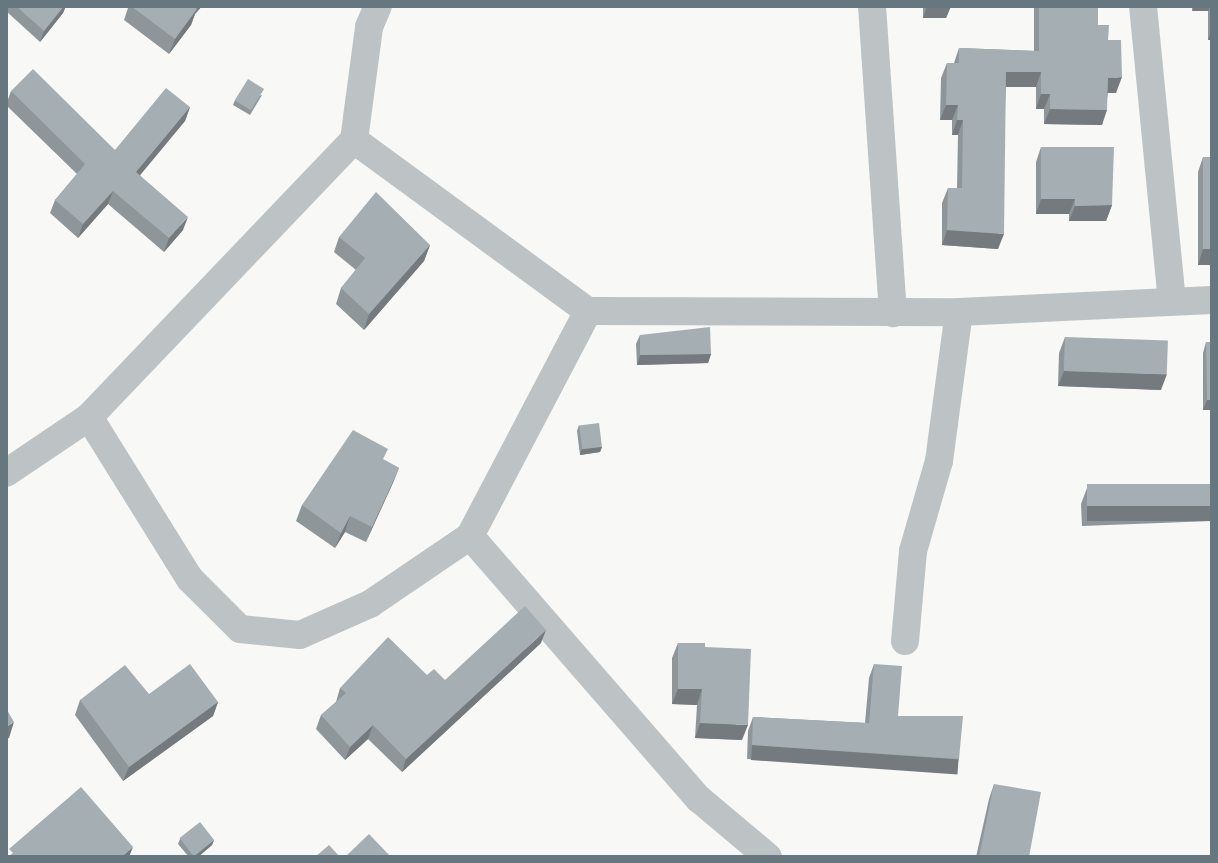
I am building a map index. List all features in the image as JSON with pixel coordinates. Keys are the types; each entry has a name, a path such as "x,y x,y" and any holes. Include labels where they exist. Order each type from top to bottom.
{"street":[{"path":"872,6 893,313"},
{"path":"1143,6 1172,301"},
{"path":"6,473 89,417 354,140 369,13"},
{"path":"354,140 588,311 959,312 1212,300"},
{"path":"89,417 190,579 240,629 300,635 370,604 470,536 588,311"},
{"path":"905,641 913,551 939,461 959,312"},
{"path":"470,536 699,799 768,857"}],"building":[{"path":"16,6 64,6 44,31"},
{"path":"131,6 194,6 197,9 175,39"},
{"path":"1039,6 1098,6 1098,25 1109,25 1108,40 1121,40 1122,77 1108,78 1107,110 1050,109 1050,94 1041,94 1041,72 1006,72 1004,234 947,230 948,188 962,188 963,120 957,120 958,105 946,105 947,63 959,63 959,48 1039,51"},
{"path":"33,69 115,150 166,88 190,107 136,172 188,217 169,238 113,191 83,224 55,200 85,164 11,91"},
{"path":"248,79 264,89 251,110 235,100"},
{"path":"1041,147 1114,147 1112,205 1075,206 1075,199 1041,199"},
{"path":"1203,157 1212,157 1212,249 1203,249"},
{"path":"376,192 430,245 369,314 341,288 365,258 339,237"},
{"path":"710,327 711,354 640,355 640,335"},
{"path":"1065,337 1168,341 1167,375 1064,371"},
{"path":"1206,342 1212,342 1212,400 1207,400"},
{"path":"599,423 602,447 582,449 579,425"},
{"path":"353,430 388,449 383,459 399,468 372,527 350,516 341,533 302,505"},
{"path":"1087,484 1212,484 1212,506 1087,506"},
{"path":"525,606 546,630 406,759 373,725 350,747 321,715 346,693 340,688 388,637 427,675 434,669 445,680"},
{"path":"678,643 751,649 748,725 700,723 702,689 678,689"},
{"path":"190,664 218,702 129,767 80,700 125,665 149,694"},
{"path":"874,664 902,666 898,716 963,716 959,759 752,745 753,717 869,723"},
{"path":"6,708 14,722 6,727"},
{"path":"994,784 1041,792 1029,857 979,857"},
{"path":"81,787 133,847 121,857 8,857 13,853 9,849"},
{"path":"200,822 214,840 194,856 180,838"},
{"path":"369,834 391,857 345,857"},
{"path":"329,845 340,857 315,857"}]}
